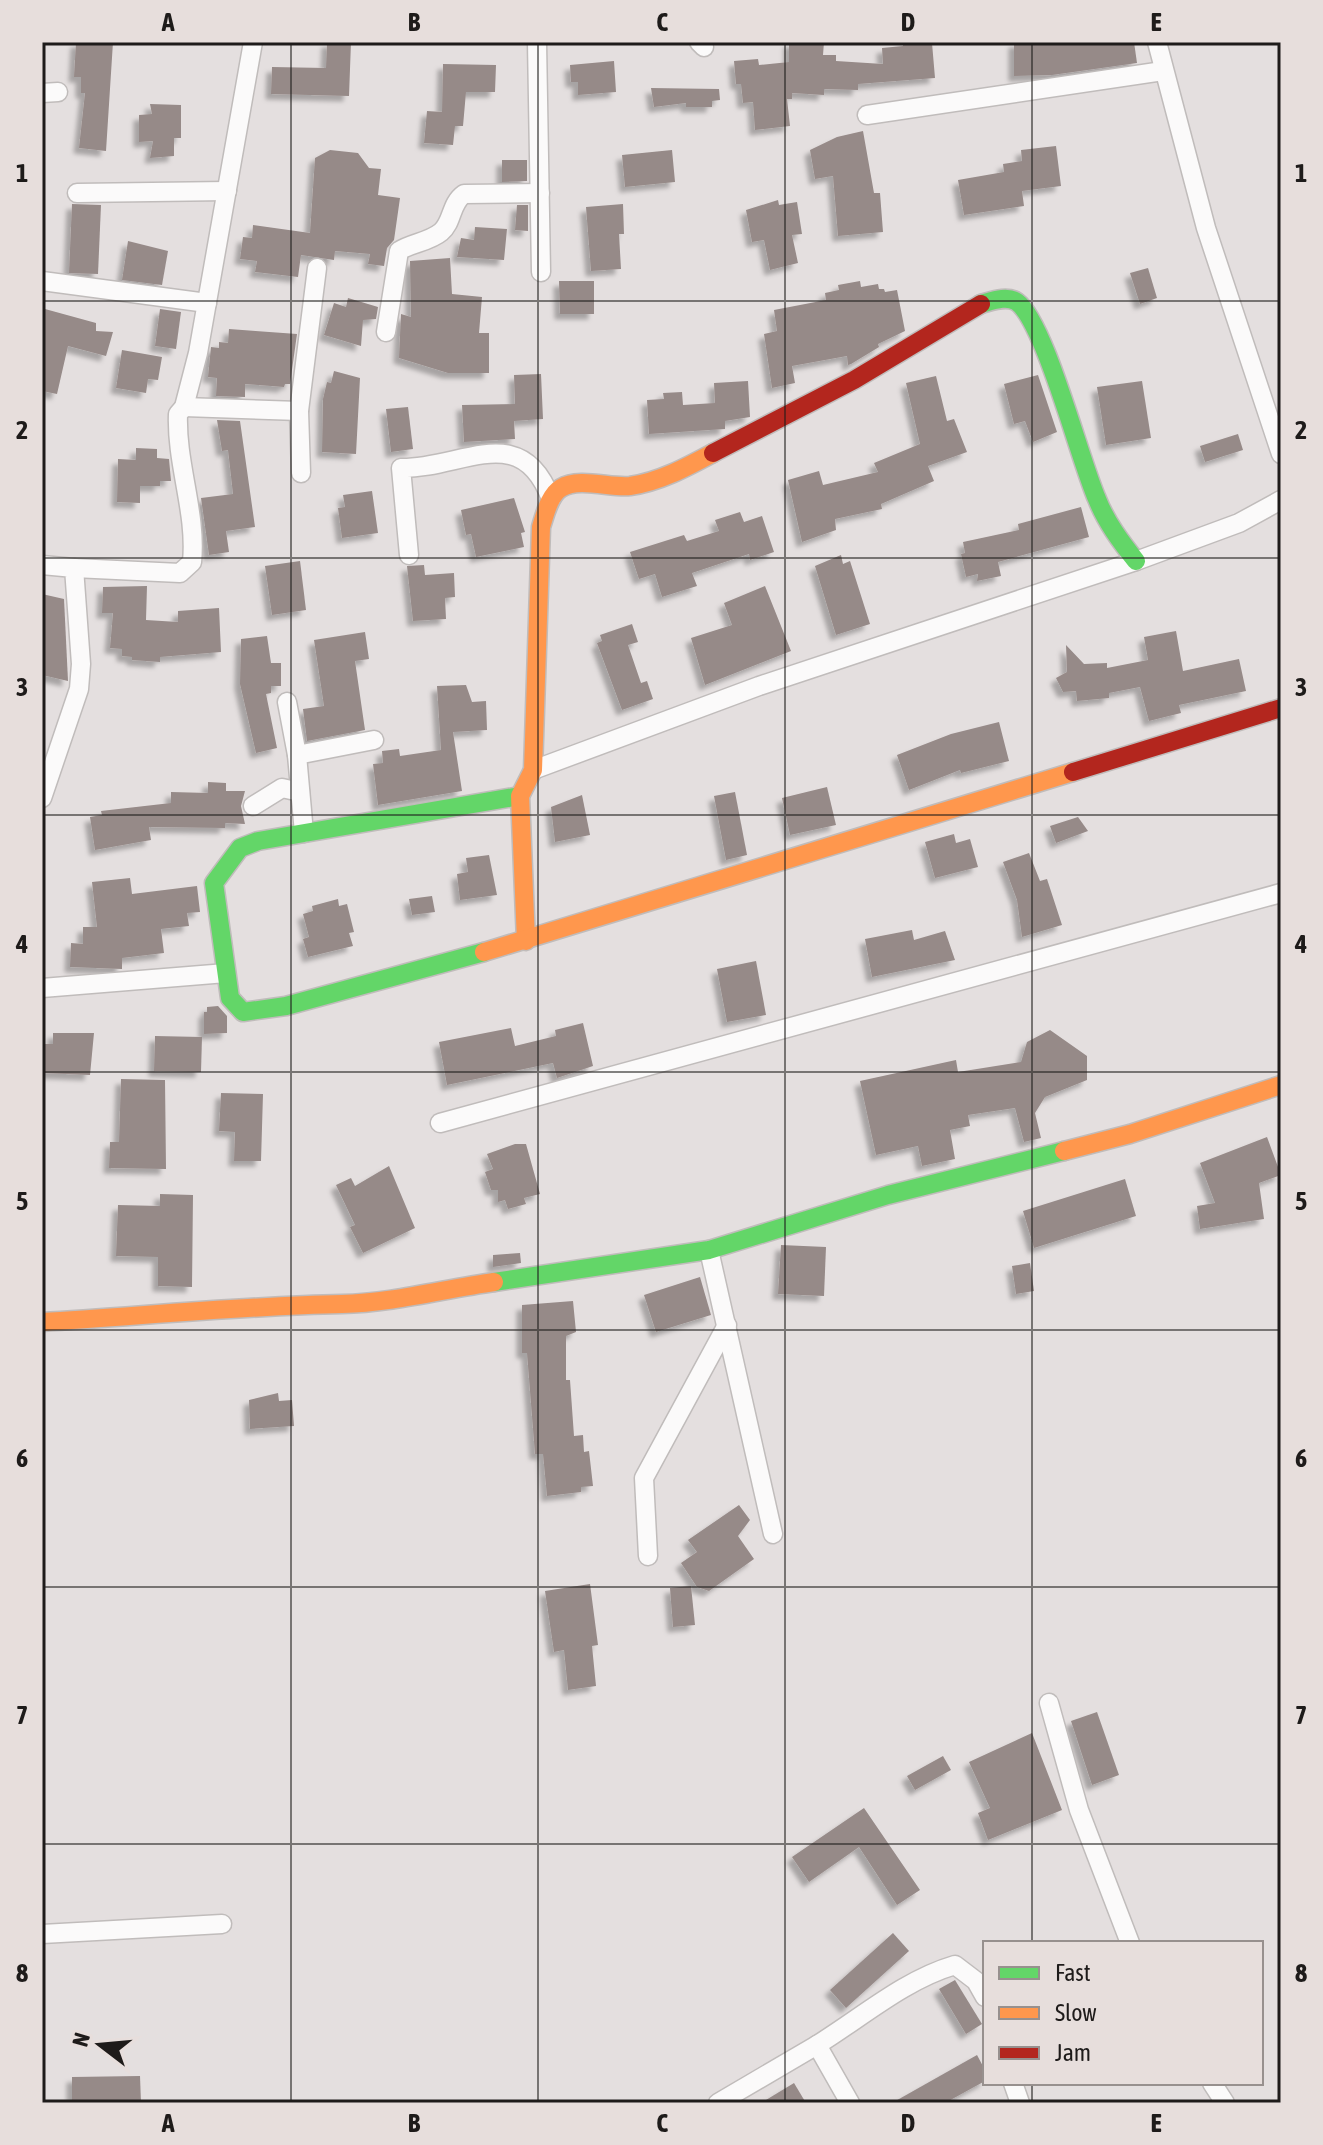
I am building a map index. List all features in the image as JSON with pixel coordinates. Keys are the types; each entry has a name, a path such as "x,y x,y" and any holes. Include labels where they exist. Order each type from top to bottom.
{"street":[{"path":"42,565 180,573 192,562 194,546 177,434 178,414 184,407 207,303 253,42"},
{"path":"537,42 541,272"},
{"path":"1157,42 1184,135 1206,228 1281,454"},
{"path":"867,115 1163,71"},
{"path":"77,193 227,191"},
{"path":"386,332 399,251 444,229 455,200 464,194 540,193"},
{"path":"301,473 299,411 317,268"},
{"path":"42,281 207,303"},
{"path":"526,941 520,796 533,770 541,527 551,499 561,488 575,485 631,486 650,483 675,473 854,380 976,305 1007,298 1018,302 1041,338 1096,494 1118,542 1136,561"},
{"path":"184,407 299,411"},
{"path":"409,555 401,468 506,452 541,472 551,499"},
{"path":"533,770 773,681 1136,561 1239,523 1281,500"},
{"path":"42,798 79,689 81,664 74,568"},
{"path":"287,702 297,755 304,833"},
{"path":"520,796 258,841 240,848 225,864 214,883 230,998 243,1012 286,1006 526,941 1281,708"},
{"path":"297,755 374,740"},
{"path":"253,806 282,788 300,792"},
{"path":"440,1123 1281,893"},
{"path":"42,988 226,973"},
{"path":"42,1322 240,1311 308,1302 343,1304 709,1250 888,1195 1130,1134 1281,1085"},
{"path":"709,1250 773,1534"},
{"path":"648,1556 644,1478 727,1325"},
{"path":"1049,1703 1079,1810 1129,1941"},
{"path":"42,1934 222,1924"},
{"path":"718,2103 937,1970 955,1965 976,1981 983,1993"},
{"path":"817,2045 850,2103"},
{"path":"1213,2085 1225,2103"}],"building":[{"path":"76,42 113,42 106,151 79,148 85,93 81,93 81,77 74,77"},
{"path":"327,42 351,42 349,96 271,94 272,67 326,68"},
{"path":"789,42 824,42 823,55 836,55 836,61 883,64 882,48 903,46 903,42 932,43 935,78 858,84 858,90 824,89 824,95 792,93 792,99 787,99 790,126 755,130 753,102 743,103 741,84 736,84 734,61 758,59 759,65 789,62"},
{"path":"1014,42 1134,42 1137,63 1052,75 1014,76"},
{"path":"614,61 616,92 578,95 578,82 571,82 570,65"},
{"path":"443,64 496,65 495,92 466,92 463,126 455,126 453,145 424,143 427,111 442,112"},
{"path":"651,88 719,89 720,100 712,101 712,107 686,107 686,103 654,107"},
{"path":"150,104 181,105 181,138 174,138 174,156 150,158 153,141 139,142 139,115 152,114"},
{"path":"863,131 874,193 880,193 883,232 838,236 833,176 815,179 810,150 837,137"},
{"path":"1056,146 1061,186 1022,191 1024,206 964,215 958,180 1004,172 1003,164 1022,161 1021,150"},
{"path":"330,150 358,153 369,168 381,169 378,195 400,198 394,240 387,248 384,266 368,264 370,254 335,251 334,260 301,255 298,277 255,272 257,261 240,259 243,237 252,238 253,225 310,233 315,158"},
{"path":"672,150 675,182 625,187 622,155"},
{"path":"502,160 527,160 527,181 502,182"},
{"path":"778,200 779,205 797,202 802,234 792,235 798,263 770,270 764,240 752,242 746,210"},
{"path":"72,204 101,205 98,274 69,273"},
{"path":"623,204 624,234 619,234 621,269 591,271 586,207"},
{"path":"517,205 528,205 528,231 515,230"},
{"path":"475,227 507,229 504,260 457,257 461,238 474,240"},
{"path":"128,241 168,251 162,285 122,280"},
{"path":"450,258 452,294 482,297 479,333 489,333 489,373 448,373 399,358 401,314 411,317 410,261"},
{"path":"1148,268 1157,298 1140,304 1130,273"},
{"path":"559,281 594,281 594,314 560,314"},
{"path":"860,281 861,287 878,284 879,289 885,292 897,290 905,331 878,344 879,347 848,365 847,356 792,366 795,383 772,388 764,334 777,331 774,310 826,300 825,293 839,290 838,285"},
{"path":"348,298 378,307 376,319 363,320 361,346 324,335 334,303 346,307"},
{"path":"45,309 96,323 96,331 113,332 106,356 68,346 57,394 42,391"},
{"path":"160,309 181,312 176,349 155,346"},
{"path":"229,329 297,334 290,384 284,387 245,384 245,397 216,396 217,378 208,377 211,347 219,348 219,342 228,343"},
{"path":"122,350 162,357 158,380 148,379 146,393 116,388"},
{"path":"334,371 360,378 356,454 322,452 323,399 327,382 331,383"},
{"path":"541,374 543,419 514,421 515,439 464,442 462,405 515,404 514,375"},
{"path":"1038,375 1057,432 1033,442 1025,421 1014,424 1004,384"},
{"path":"936,376 947,421 954,419 967,452 928,466 934,481 881,504 882,509 835,519 836,530 802,542 788,480 819,471 823,485 878,472 874,463 920,444 906,383"},
{"path":"748,381 750,417 725,421 725,429 649,434 647,400 664,399 663,393 682,392 683,405 715,403 714,383"},
{"path":"1142,381 1151,438 1106,445 1097,387"},
{"path":"408,407 413,449 391,452 386,409"},
{"path":"217,420 240,421 255,527 226,531 229,552 209,555 201,498 233,494 228,450 222,451"},
{"path":"1238,434 1243,450 1205,462 1200,446"},
{"path":"136,448 157,449 157,458 169,459 171,481 160,481 160,486 140,486 140,503 117,502 118,459 136,460"},
{"path":"372,491 378,533 342,538 338,508 345,507 343,495"},
{"path":"514,498 525,532 521,533 524,547 476,557 471,534 466,535 461,510"},
{"path":"1081,507 1089,537 998,562 1001,576 977,581 978,574 966,577 961,554 965,553 963,542 1019,530 1018,524"},
{"path":"740,512 744,522 762,516 774,552 750,560 749,554 692,573 697,586 662,597 655,574 639,579 630,552 684,535 687,541 719,531 715,520"},
{"path":"841,555 843,564 850,561 870,624 836,635 815,566"},
{"path":"300,561 306,610 272,615 265,566"},
{"path":"424,565 425,575 454,573 455,597 445,598 446,619 413,621 407,566"},
{"path":"147,586 146,620 178,622 178,611 219,608 221,652 160,657 160,662 132,660 132,657 122,656 122,649 110,648 113,613 102,613 103,587"},
{"path":"765,586 791,651 705,685 691,638 732,625 724,603"},
{"path":"42,594 64,599 68,681 42,675"},
{"path":"632,624 638,642 628,645 641,683 647,681 653,699 622,710 597,643 602,641 600,635"},
{"path":"1176,631 1183,671 1239,659 1246,691 1179,705 1181,713 1149,721 1140,687 1109,693 1109,698 1077,701 1076,691 1063,692 1056,678 1067,672 1066,645 1084,664 1107,663 1107,668 1148,660 1144,637"},
{"path":"365,632 369,659 355,661 365,730 307,741 303,709 324,706 314,640"},
{"path":"267,636 271,663 281,663 281,686 271,686 271,693 266,694 277,748 256,753 240,684 241,639"},
{"path":"466,685 472,702 486,701 487,730 453,732 462,791 378,805 373,764 383,763 382,751 399,749 400,756 441,750 437,686"},
{"path":"999,722 1009,761 961,773 960,770 909,790 897,755 951,734"},
{"path":"208,782 226,783 226,791 245,791 241,806 245,824 225,823 225,828 149,827 151,840 95,850 90,817 102,815 101,811 171,803 171,792 208,793"},
{"path":"827,787 836,825 790,835 782,798"},
{"path":"735,792 747,855 726,860 714,796"},
{"path":"582,795 590,835 555,842 551,807"},
{"path":"1078,817 1088,831 1056,843 1050,826"},
{"path":"954,834 956,843 970,839 978,867 935,878 925,842"},
{"path":"1029,853 1040,881 1047,879 1062,925 1022,937 1017,900 1003,862"},
{"path":"489,855 497,895 460,900 457,874 468,872 466,858"},
{"path":"130,878 132,894 197,886 200,912 187,913 189,926 161,929 164,953 122,958 122,969 70,967 71,943 83,944 83,927 97,927 92,882"},
{"path":"432,896 435,912 412,915 409,899"},
{"path":"338,899 339,906 347,904 354,932 349,933 353,946 308,957 303,939 309,937 303,914 313,911 312,906"},
{"path":"912,930 914,940 945,931 955,960 872,977 865,939"},
{"path":"756,961 766,1015 727,1022 717,969"},
{"path":"218,1006 227,1016 227,1033 204,1034 204,1012 207,1012 207,1007"},
{"path":"583,1023 593,1066 557,1078 553,1063 447,1085 439,1042 511,1028 515,1046 556,1036 555,1030"},
{"path":"1050,1030 1087,1056 1087,1080 1045,1097 1035,1113 1041,1138 1024,1142 1015,1108 968,1115 970,1126 950,1130 955,1159 922,1166 918,1146 876,1155 860,1081 956,1060 958,1072 1021,1062 1027,1042"},
{"path":"53,1033 94,1033 90,1075 42,1073 43,1044 53,1044"},
{"path":"155,1036 202,1037 201,1072 154,1071"},
{"path":"121,1079 165,1080 166,1169 109,1168 110,1142 119,1142"},
{"path":"221,1093 263,1094 261,1161 234,1161 235,1132 219,1131"},
{"path":"1267,1137 1281,1175 1259,1183 1264,1219 1200,1229 1197,1206 1215,1203 1200,1163"},
{"path":"515,1144 526,1144 540,1194 524,1198 526,1204 508,1209 505,1200 498,1202 498,1190 491,1190 485,1172 493,1169 487,1154"},
{"path":"389,1166 415,1228 363,1253 350,1227 355,1225 336,1185 351,1178 355,1186"},
{"path":"1125,1179 1136,1216 1034,1248 1023,1211"},
{"path":"160,1194 193,1195 192,1287 158,1286 158,1257 116,1256 118,1205 160,1206"},
{"path":"781,1245 826,1247 824,1296 778,1294"},
{"path":"520,1253 521,1263 493,1267 493,1255"},
{"path":"1030,1263 1034,1291 1016,1294 1012,1266"},
{"path":"700,1277 711,1315 656,1332 644,1295"},
{"path":"573,1301 576,1332 566,1336 566,1380 570,1380 574,1436 583,1435 584,1452 589,1451 593,1486 581,1487 581,1492 547,1496 543,1454 535,1454 527,1353 522,1353 522,1305"},
{"path":"278,1393 279,1401 292,1400 294,1426 250,1429 249,1400"},
{"path":"739,1505 750,1520 738,1536 754,1559 709,1591 697,1587 681,1563 697,1552 688,1540"},
{"path":"590,1584 598,1645 592,1646 596,1686 568,1690 564,1650 554,1652 545,1591"},
{"path":"691,1586 695,1625 673,1627 670,1588"},
{"path":"1097,1712 1119,1775 1092,1785 1071,1721"},
{"path":"1032,1733 1062,1810 988,1840 978,1813 990,1808 969,1762"},
{"path":"943,1756 951,1770 915,1790 907,1776"},
{"path":"864,1808 920,1890 897,1905 859,1847 809,1882 792,1857"},
{"path":"893,1933 909,1951 846,2008 830,1990"},
{"path":"955,1980 982,2024 966,2034 939,1989"},
{"path":"977,2055 983,2066 983,2082 945,2103 892,2103"},
{"path":"140,2076 141,2103 72,2103 72,2077"},
{"path":"794,2083 806,2103 761,2103"}],"traffic: fast":[{"path":"981,304 1009,299 1017,302 1028,315 1050,363 1101,507 1114,532 1136,561"},
{"path":"484,952 286,1006 243,1012 230,998 214,883 240,848 258,841 520,796"},
{"path":"494,1282 709,1250 888,1195 1064,1151"}],"traffic: slow":[{"path":"526,941 520,796 533,770 541,527 548,506 553,495 568,485 641,484 673,473 713,453"},
{"path":"484,952 1073,772"},
{"path":"1064,1151 1130,1134 1281,1085"},
{"path":"42,1322 361,1303 494,1282"}],"traffic: jam":[{"path":"713,453 854,380 981,304"},
{"path":"1073,772 1281,708"}]}
